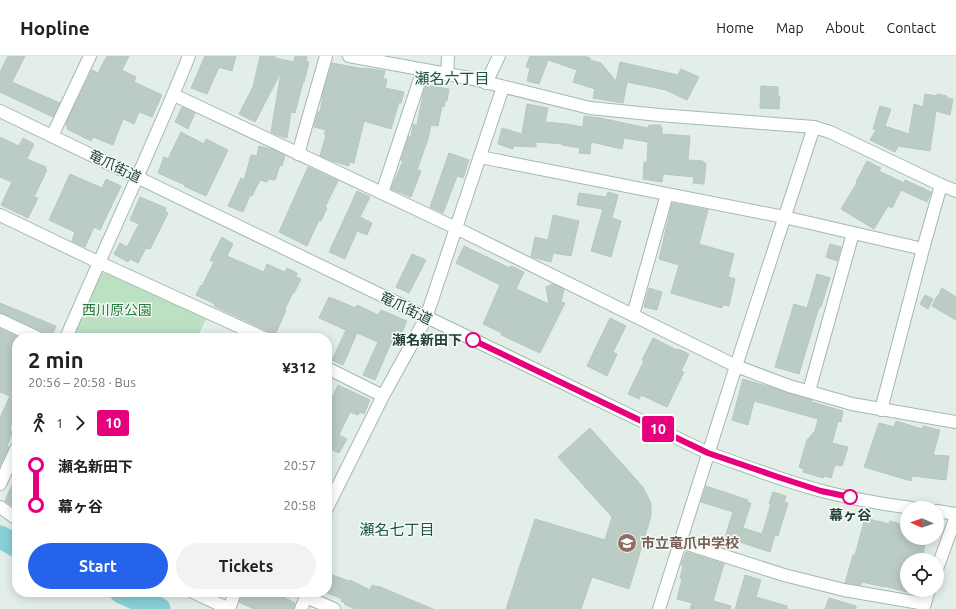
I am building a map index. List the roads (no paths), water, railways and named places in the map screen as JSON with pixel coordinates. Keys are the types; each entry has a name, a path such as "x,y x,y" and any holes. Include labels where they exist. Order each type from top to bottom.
{"street":[{"path":"52,136 90,56"},
{"path":"68,333 98,262 174,95 189,56"},
{"path":"298,154 326,56"},
{"path":"349,56 447,74 590,108 814,127 830,132 956,191"},
{"path":"447,74 448,56"},
{"path":"486,83 498,56"},
{"path":"382,193 423,70"},
{"path":"332,498 383,396 426,318 503,87"},
{"path":"174,95 456,228 736,366 789,386 852,404 956,422"},
{"name":"竜爪街道","path":"0,112 138,177 426,318 708,453 821,491 879,504 900,507"},
{"path":"659,609 814,127"},
{"path":"480,157 784,217 923,249"},
{"path":"881,410 941,185"},
{"path":"632,315 667,194"},
{"path":"0,215 253,333"},
{"path":"808,391 853,233"},
{"path":"0,320 27,333"},
{"path":"332,370 383,396"},
{"path":"0,484 12,458"},
{"path":"0,507 12,515"},
{"path":"943,553 956,515 944,512"},
{"path":"681,542 806,581 924,606"},
{"path":"204,597 229,609 233,597"},
{"path":"301,609 306,597"},
{"path":"311,597 334,609"}],"waterway":[{"path":"0,537 12,543"},
{"path":"132,597 159,609"}],"place":[{"name":"瀬名新田下","path":"473,340"},
{"name":"幕ヶ谷","path":"850,497"},
{"name":"市立竜爪中学校","path":"627,543"}],"district":[{"name":"瀬名六丁目","path":"452,79"},
{"name":"瀬名七丁目","path":"397,530"}],"park label":[{"name":"西川原公園","path":"117,310"}]}
